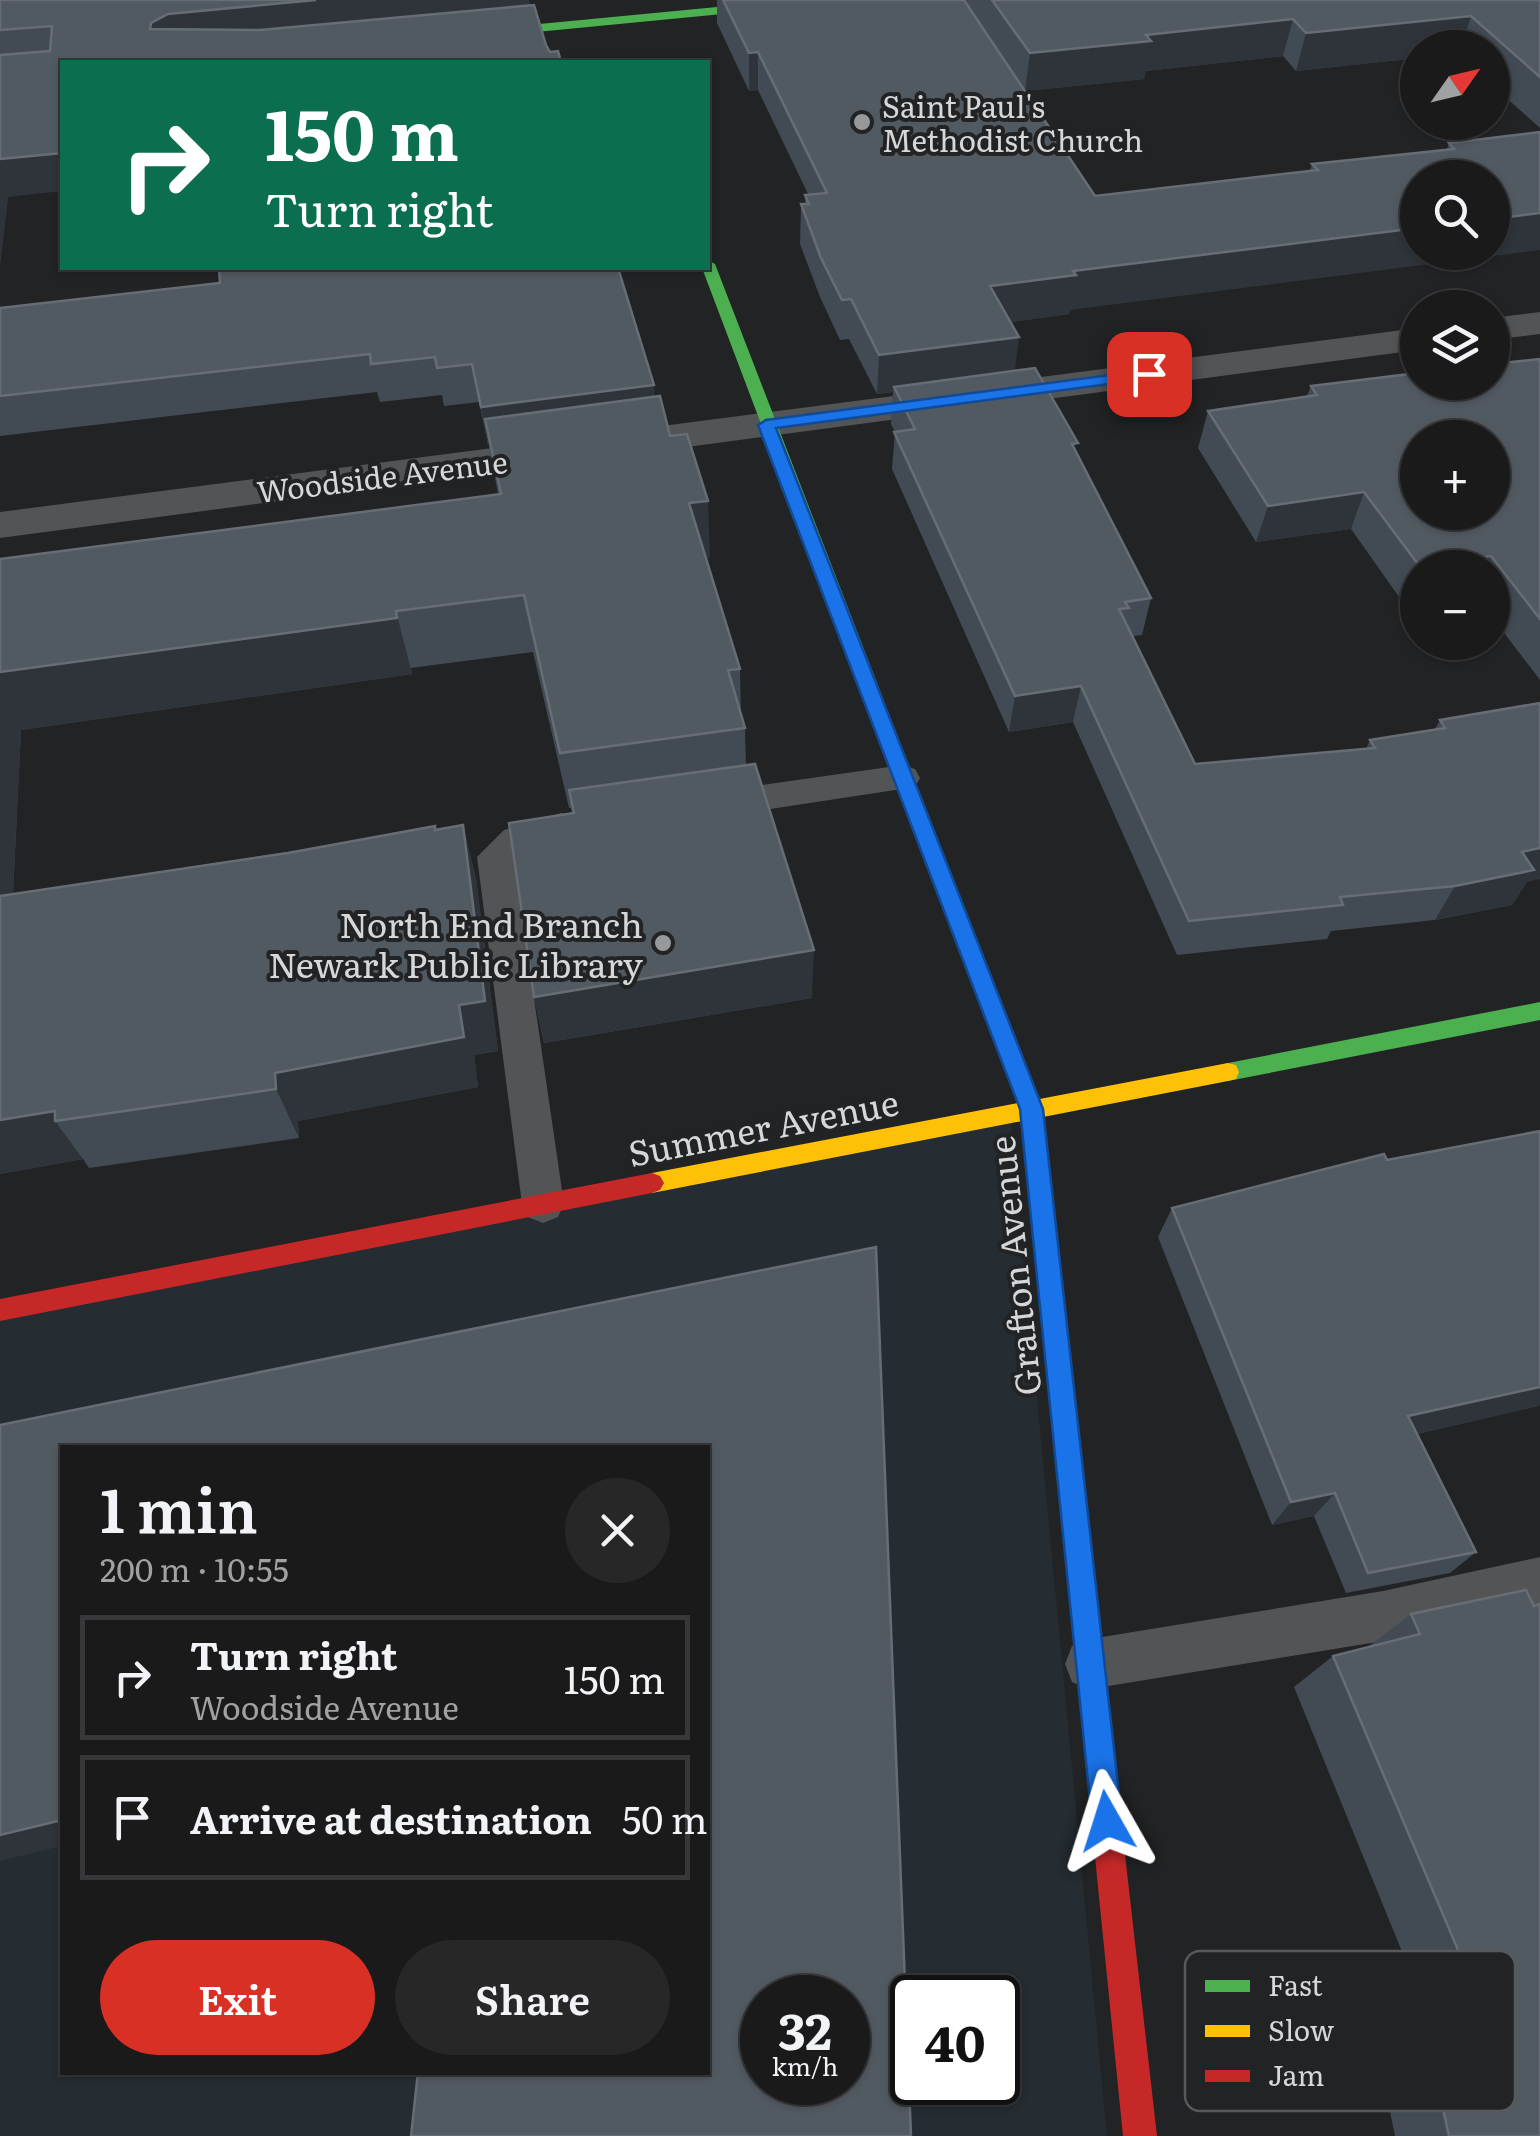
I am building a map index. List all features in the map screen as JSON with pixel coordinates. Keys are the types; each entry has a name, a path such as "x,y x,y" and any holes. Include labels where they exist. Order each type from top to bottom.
{"street":[{"path":"446,37 614,10 827,0"},
{"path":"614,10 628,48"},
{"name":"Grafton Avenue","path":"710,270 766,425 1031,1109 1140,2136"},
{"path":"1510,327 1540,323"},
{"name":"Woodside Avenue","path":"0,525 1400,341"},
{"name":"Summer Avenue","path":"0,1310 1540,1011"}],"lane":[{"path":"672,810 904,778"},
{"path":"543,1204 494,857 508,844 539,829 596,821"},
{"path":"1090,1664 1382,1616 1540,1582"}],"shaded area":[{"path":"1010,1113 1107,2136 0,2136 0,1310"}],"building":[{"path":"0,0 316,0 168,14 151,23 150,29 260,30 534,5 546,45 550,52 558,51 560,60 60,60 60,153 0,159 0,55 50,51 52,26 0,30"},
{"path":"723,0 964,0 1095,196 1318,170 1312,164 1454,149 1449,143 1510,140 1510,136 1540,132 1540,213 1510,217 1510,160 1400,160 1400,230 1073,271 1076,275 990,286 1019,337 879,355 851,299 842,300 801,204 809,204 805,195 827,193 758,52 749,53"},
{"path":"992,0 1540,0 1540,77 1510,50 1510,30 1487,30 1471,16 1306,33 1293,19 1146,35 1151,41 1030,53"},
{"path":"219,270 619,270 654,385 481,407 472,364 437,368 435,357 371,364 370,354 0,396 0,308 220,283"},
{"path":"1540,359 1540,619 1510,580 1510,550 1407,550 1364,492 1268,506 1208,411 1317,395 1311,386 1400,375 1400,400 1510,400 1510,362"},
{"path":"1035,368 1078,443 1072,444 1151,598 1125,602 1129,608 1119,609 1195,764 1375,748 1370,740 1445,728 1440,720 1540,703 1540,848 1522,852 1534,870 1455,886 1340,897 1343,905 1189,921 1081,686 1015,696 894,432 915,429 894,387"},
{"path":"660,396 670,436 687,434 708,501 689,503 740,669 728,670 745,728 560,753 524,595 396,611 397,618 0,672 0,559 501,494 485,419"},
{"name":"North End Branch Newark Public Library","path":"755,764 814,950 534,997 509,823 574,813 569,790"},
{"path":"463,825 485,1001 459,1005 464,1037 275,1073 276,1089 55,1121 55,1111 0,1120 0,896 288,853 435,826 435,830"},
{"path":"1540,1131 1540,1387 1408,1416 1476,1552 1368,1573 1335,1493 1291,1502 1172,1208 1384,1154 1387,1160"},
{"path":"876,1247 905,1975 890,1975 890,2105 910,2105 911,2136 411,2136 418,2075 710,2075 710,1445 60,1445 60,1820 0,1835 0,1425"},
{"path":"1526,1590 1534,1606 1540,1604 1540,2136 1449,2136 1443,2111 1515,2111 1515,1951 1458,1951 1333,1656 1420,1634 1411,1614"}],"traffic: fast":[{"path":"465,35 827,0"},
{"path":"710,269 870,688"},
{"path":"1228,1072 1540,1011"},
{"path":"1067,1449 1108,1837"}],"traffic: slow":[{"path":"652,1183 1228,1072"}],"traffic: jam":[{"path":"870,688 1031,1109 1067,1449"},
{"path":"0,1310 652,1183"},
{"path":"1108,1837 1140,2136"}],"place":[{"name":"Saint Paul's Methodist Church","path":"862,122"},
{"name":"North End Branch Newark Public Library","path":"663,943"}],"route":[{"path":"1107,1821 1031,1109 766,425 1149,374"}]}
